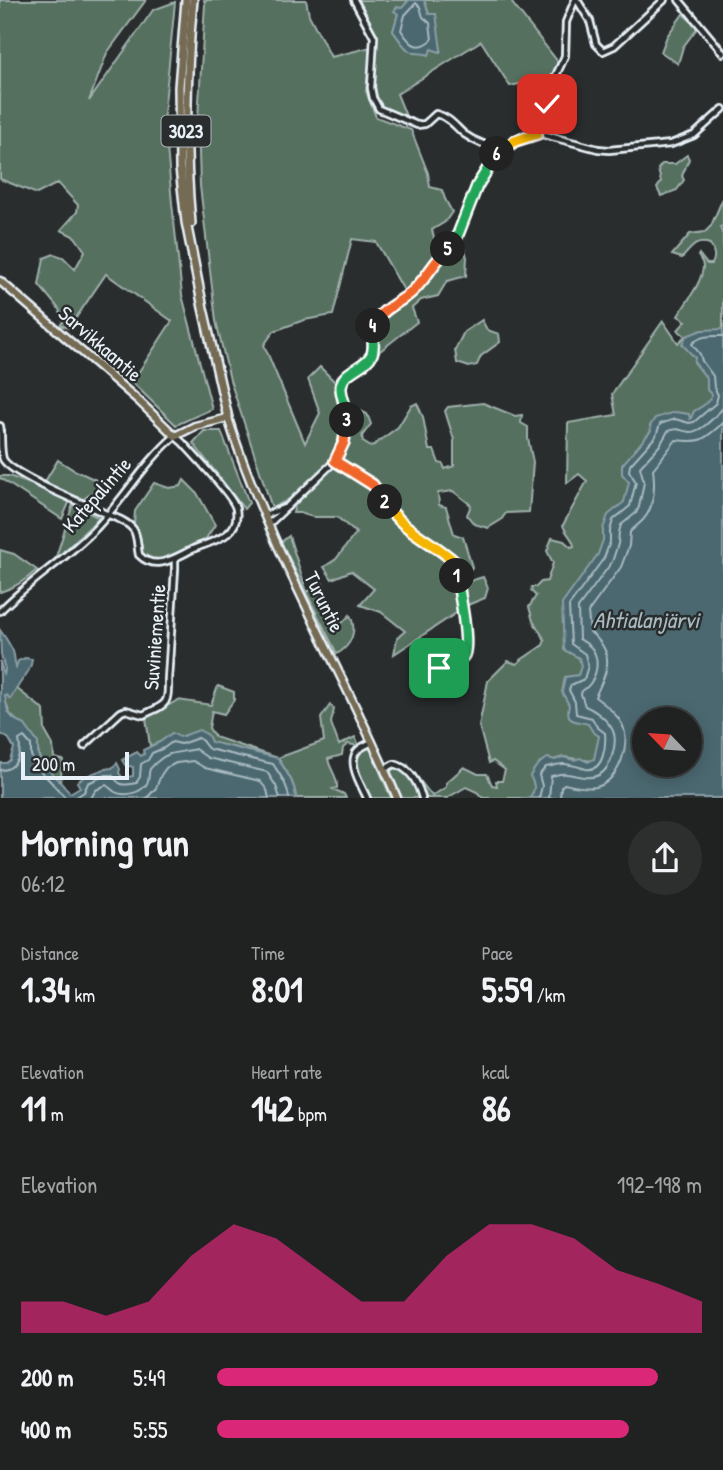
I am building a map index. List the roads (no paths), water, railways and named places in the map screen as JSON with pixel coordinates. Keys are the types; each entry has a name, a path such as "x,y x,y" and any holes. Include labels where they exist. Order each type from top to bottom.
{"highway":[{"name":"3023","path":"186,0 179,87 178,145 186,222 208,335 228,418"},
{"name":"3023","path":"193,0 186,86 186,144 195,262"}],"main road":[{"name":"Sarvikkaantie","path":"0,281 139,401 175,436"},
{"name":"Katepalintie","path":"175,436 195,426 228,418"},
{"name":"Turuntie","path":"228,418 282,558 373,741 397,798"}],"street":[{"path":"354,0 374,37 371,88 379,108 417,125 425,124 436,114 449,119 467,136 493,148 503,149"},
{"path":"576,0 590,21 596,44 603,51 614,46 664,0"},
{"path":"537,134 547,108 550,88 565,56 566,22 576,0"},
{"path":"678,0 723,53"},
{"path":"269,524 335,461 344,442 346,429 347,411 341,390 344,379 372,353 374,324 378,317 408,296 454,243 477,186 495,155 515,141 537,134 609,150 671,144 694,135 723,109"},
{"path":"493,148 495,155"},
{"path":"0,426 1,452 7,464 29,478 123,521 136,533 141,558 156,563 164,563 223,538 233,527 236,510 228,495 175,436"},
{"name":"Katepalintie","path":"0,610 84,540 108,515 160,449 175,436"},
{"path":"335,461 373,485 398,520 455,562 465,640 464,654 460,659 433,670"},
{"path":"265,515 288,506"},
{"name":"Suviniementie","path":"84,746 121,712 126,710 143,715 167,701 175,558"},
{"path":"367,798 354,761 357,751 373,741"},
{"path":"385,769 394,764 404,768 413,778 422,798"}],"water":[{"path":"409,0 424,0 429,14 436,14 440,52 431,49 429,55 412,52 393,31 398,14 394,11 397,7 402,8"},
{"name":"Ahtialanjärvi","path":"723,329 723,798 529,798 534,787 530,776 542,761 563,757 574,760 580,758 588,762 594,759 599,736 588,724 570,718 569,705 562,692 565,677 578,675 581,666 579,658 564,650 562,604 598,554 608,515 624,502 629,482 622,474 622,465 651,431 650,426 655,418 675,412 689,414 690,419 694,411 711,398 712,395 707,390 707,379 694,362 695,358 682,344 686,336 702,330"},
{"path":"0,630 13,651 16,667 18,661 32,659 28,671 11,698 5,696 8,712 25,725 38,743 40,760 70,793 80,787 77,782 80,780 112,768 117,763 123,778 133,776 133,767 125,765 122,760 137,752 141,756 144,754 143,750 172,733 180,737 199,730 208,735 211,742 278,758 292,782 296,798 0,798 0,763 10,760 14,748 9,739 0,733 0,661 4,676 5,669 1,655"}]}
